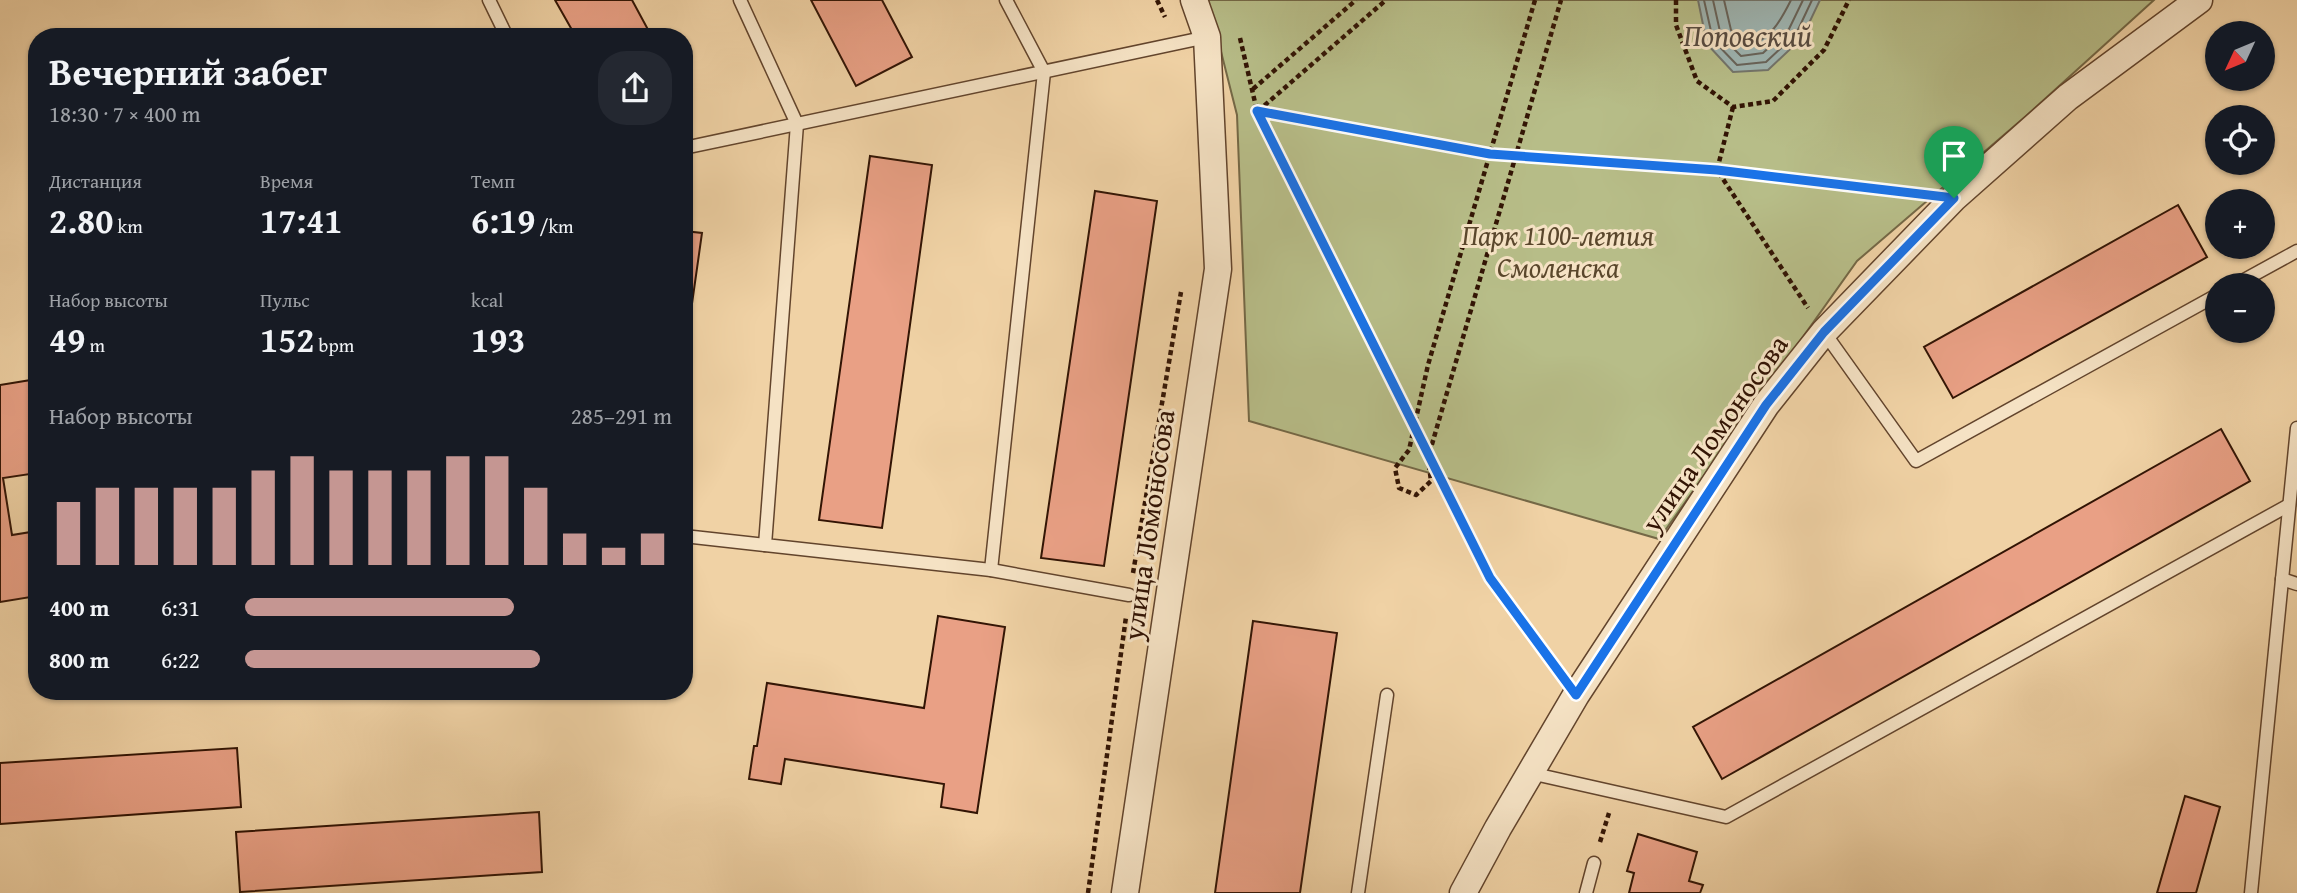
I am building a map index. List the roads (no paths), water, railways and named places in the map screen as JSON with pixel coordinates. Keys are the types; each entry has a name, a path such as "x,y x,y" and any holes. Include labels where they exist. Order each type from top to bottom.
{"street":[{"name":"улица Ломоносова","path":"1125,893 1218,269 1207,37 1194,0"},
{"name":"улица Ломоносова","path":"1463,893 1576,695 1766,405 1824,332 1954,198 2068,97 2199,0"}],"lane":[{"path":"489,0 503,28"},
{"path":"740,0 797,124 765,545"},
{"path":"991,570 1044,72 1006,0"},
{"path":"693,146 1207,37"},
{"path":"2257,273 2297,251"},
{"path":"1824,332 1916,461 2205,302"},
{"path":"2251,893 2297,428"},
{"path":"1530,773 1726,817 2289,505"},
{"path":"693,537 991,570 1129,595"},
{"path":"2282,579 2297,584"},
{"path":"1358,893 1387,695"},
{"path":"1586,893 1594,863"}],"water":[{"name":"Поповский","path":"1698,0 1820,0 1802,38 1768,70 1733,72 1707,44"}],"park label":[{"name":"Парк 1100-летия Смоленска","path":"1558,250"}]}
